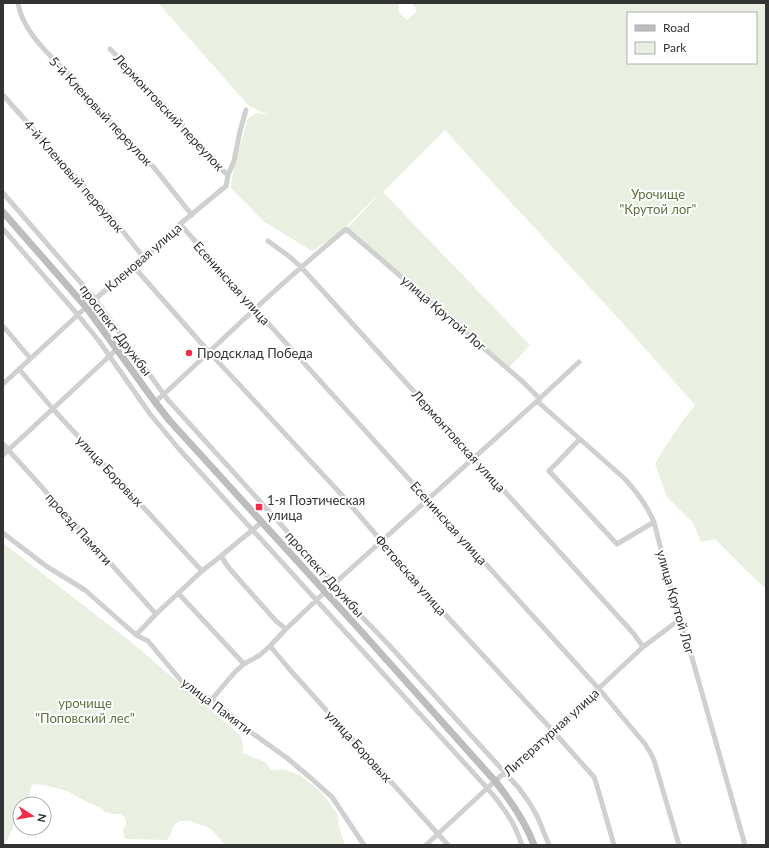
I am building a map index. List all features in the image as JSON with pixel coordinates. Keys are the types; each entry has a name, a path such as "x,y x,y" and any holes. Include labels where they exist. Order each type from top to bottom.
{"main road":[{"name":"проспект Дружбы","path":"3,212 86,307 116,350 169,420 506,794 522,820 534,845"}],"street":[{"name":"5-й Кленовый переулок","path":"18,3 24,20 35,38 47,53 72,78 104,116 146,158 192,215"},
{"name":"Лермонтовский переулок","path":"110,49 139,78 228,175"},
{"name":"4-й Кленовый переулок","path":"3,95 114,220 144,258"},
{"name":"Кленовая улица","path":"3,384 95,299 144,258 180,224 226,186 228,175 234,161 246,110"},
{"path":"3,193 95,299 163,394 324,572 342,596 389,644 506,773 529,802 538,818 549,845"},
{"name":"Есенинская улица","path":"180,224 599,689 645,744 654,760 679,845"},
{"path":"3,229 99,341 150,414 179,449 488,789 512,822 522,845"},
{"name":"улица Крутой Лог","path":"301,267 346,229 523,382 539,400 634,489 650,512 654,522 679,620 745,845"},
{"name":"Лермонтовская улица","path":"268,241 301,267 634,634 643,647"},
{"name":"Фетовская улица","path":"134,266 209,352 340,493 441,610 594,777 614,845"},
{"path":"155,402 301,267"},
{"path":"3,326 30,358"},
{"path":"3,455 116,350"},
{"path":"212,699 244,664 260,655 270,646 316,600 539,400 579,362"},
{"name":"улица Боровых","path":"19,369 53,409 202,571"},
{"path":"580,439 549,471 617,544 654,522"},
{"name":"проезд Памяти","path":"3,444 156,614"},
{"path":"136,635 202,571 262,522"},
{"name":"улица Памяти","path":"3,532 46,566 85,590 136,635 148,641 184,682 196,692 202,696 212,699 252,733 287,758 312,779 332,797 364,845"},
{"path":"221,556 276,621 286,629"},
{"path":"178,593 244,664"},
{"name":"Литературная улица","path":"426,845 495,781 553,731 643,647 679,620"},
{"name":"улица Боровых","path":"270,646 448,845"}],"green space":[{"name":"Урочище \"Крутой лог\"","path":"158,3 398,3 399,13 407,20 417,11 412,3 766,3 766,589 715,539 701,542 693,523 667,497 655,464 681,423 695,405 617,317 445,130 383,192 530,345 509,368 346,229 378,196 341,230 312,251 263,221 231,188 233,170 248,118 256,113 268,115 248,105"},
{"name":"урочище \"Поповский лес\"","path":"3,543 131,642 241,736 243,753 267,763 271,770 283,769 300,775 322,793 338,815 339,827 345,845 225,845 210,828 190,821 179,821 172,828 171,834 167,840 125,839 123,830 126,824 125,817 120,814 105,812 101,808 67,791 44,785 32,784 28,796 12,796 12,830 5,845 3,845"}],"place":[{"name":"Продсклад Победа","path":"189,353"},
{"name":"1-я Поэтическая улица","path":"259,507"}]}
